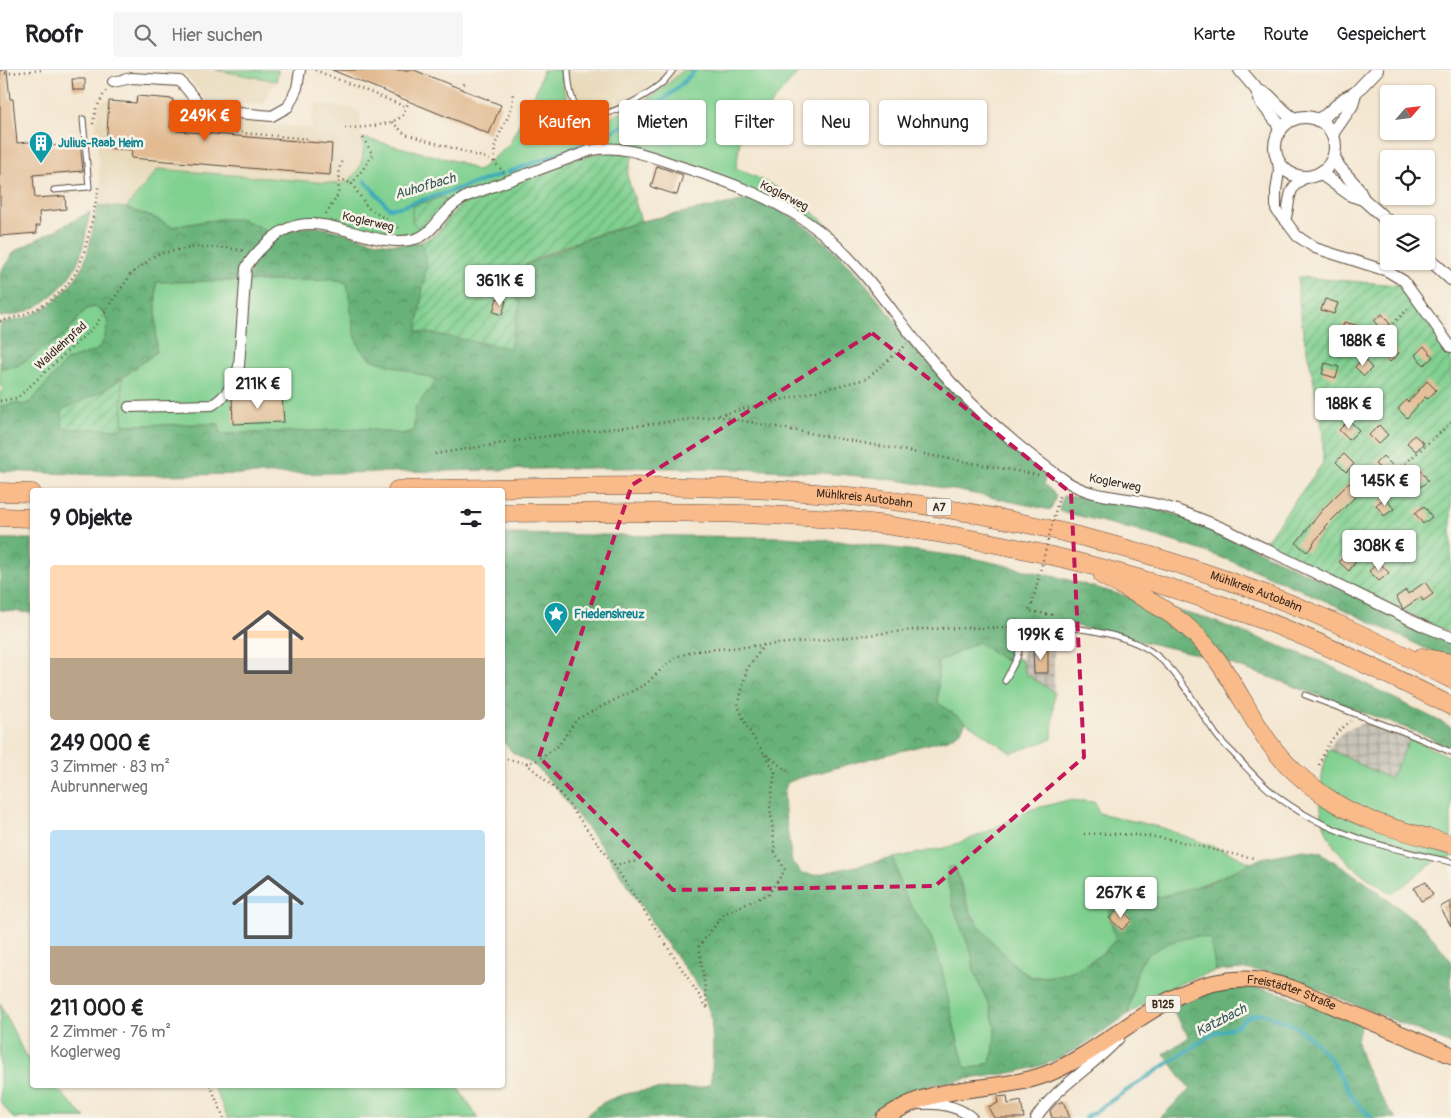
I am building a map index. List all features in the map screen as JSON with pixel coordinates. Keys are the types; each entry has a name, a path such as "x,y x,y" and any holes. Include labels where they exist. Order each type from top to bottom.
{"highway":[{"name":"Mühlkreis Autobahn","path":"504,488 612,486 753,489 856,497 944,508 1047,528 1187,566 1260,592 1337,624 1451,679"},
{"path":"0,492 30,493"},
{"name":"Mühlkreis Autobahn","path":"505,513 671,512 752,514 843,520 972,539 1078,562 1179,591 1259,619 1391,676 1451,706"},
{"path":"0,517 30,518"},
{"path":"1078,562 1147,598 1192,630 1216,658 1261,731 1293,770 1313,787 1334,802 1353,812 1408,832 1451,844"},
{"path":"1398,652 1451,663"}],"main road":[{"name":"Freistädter Straße","path":"884,1118 909,1104 930,1096 1026,1080 1047,1074 1089,1052 1174,998 1208,984 1252,980 1268,982 1300,991 1451,1054"}],"street":[{"path":"113,82 132,78 180,81 204,110 272,116 288,107 297,88 300,70"},
{"path":"1240,70 1257,90 1261,102 1277,122 1280,131"},
{"path":"1317,120 1326,115 1345,98 1355,93 1377,70"},
{"path":"1257,90 1268,95 1294,119"},
{"path":"1332,134 1352,104 1355,93"},
{"path":"1285,220 1291,190 1296,184 1307,177 1320,173 1329,166 1334,156 1335,146 1332,134 1325,125 1308,117 1294,119 1280,131 1276,145 1279,172 1276,191 1278,214 1285,220 1296,236 1315,248 1387,271 1399,277 1410,286 1451,347"},
{"name":"Koglerweg","path":"129,407 212,405 222,399 237,376 239,366 246,268 271,238 288,228 299,225 319,224 384,240 406,240 421,237 434,227 453,205 468,196 589,151 609,148 632,151 692,170 762,197 804,220 852,262 880,293 914,339 947,378 992,422 1064,480 1083,491 1152,503 1215,525 1423,626 1451,637"},
{"path":"1334,156 1339,167 1357,187 1363,199 1381,215"},
{"path":"1278,159 1284,168 1292,174 1307,177"},
{"path":"1320,173 1351,195 1363,199"},
{"path":"1435,264 1451,278"},
{"name":"Freistädter Straße","path":"1036,1118 1054,1096 1108,1051 1132,1024"},
{"path":"909,1104 943,1105 958,1109 972,1118"}],"lane":[{"path":"568,70 569,88 576,106 585,114 594,116 609,113 633,102 662,82 674,70"},
{"path":"54,190 89,187 83,119"},
{"path":"1005,681 1017,658 1026,626 1050,626 1113,636 1143,645 1155,654 1178,678 1214,733 1253,775 1291,806 1314,820 1365,842 1451,862"},
{"path":"1305,695 1451,752"}],"path":[{"path":"0,74 42,70"},
{"path":"315,70 406,107"},
{"path":"462,89 465,81"},
{"path":"94,132 93,122 96,109 113,82"},
{"path":"495,162 495,146 503,130 514,98 512,92"},
{"path":"345,128 360,128 392,122 403,115 409,102"},
{"path":"392,122 405,134 495,162 502,169"},
{"path":"191,124 184,124 184,128 211,132 310,139"},
{"path":"352,184 373,155 363,138"},
{"path":"319,224 338,195 340,165 344,159"},
{"path":"339,178 352,184 368,208 398,227 421,237"},
{"path":"0,321 16,318 42,306 53,298 73,276 79,266 83,252 98,186"},
{"name":"Waldlehrpfad","path":"0,401 17,398 95,326 131,274 157,254 195,247 228,248 256,254"},
{"path":"1366,353 1418,300"},
{"path":"435,454 534,438 716,416 866,379 914,339"},
{"path":"716,416 1064,480"},
{"path":"1383,483 1451,423"},
{"path":"1050,626 1052,615 1029,611 1060,494"},
{"path":"505,759 526,763 536,761 558,746 577,719 646,684 666,665 679,656 695,651 923,629 1026,626"},
{"path":"526,763 560,793 614,866 708,1008 699,946 725,913 769,894 785,870 776,852 770,806 775,772 748,729 738,706 747,669 765,644"},
{"path":"1319,765 1325,748 1333,736 1358,716"},
{"path":"763,752 787,771"},
{"path":"1084,834 1111,833 1162,838 1224,854 1256,858"},
{"path":"614,866 638,861"},
{"path":"211,1088 224,1118"}],"highlighted area":[{"path":"872,333 1071,493 1084,757 935,886 673,890 539,757 632,485"}],"shaded area":[{"path":"168,70 280,70 278,82 270,90 265,103 258,104 206,100 187,76 167,72"},
{"path":"543,70 683,70 666,87 645,100 619,100 619,114 609,119 609,100 542,100 537,89"},
{"path":"136,96 172,99 179,109 188,110 190,117 311,128 313,113 317,103 359,110 364,150 361,165 349,181 342,184 158,169 126,208 98,205 101,191 96,124 100,105 106,100 136,103"},
{"path":"1028,630 1054,630 1054,692 1026,674 1021,660"},
{"path":"1366,722 1410,739 1391,779 1329,749 1336,738 1346,730"}],"green space":[{"path":"216,70 278,70 276,81"},
{"path":"543,70 562,70 564,94 567,100 531,100"},
{"path":"683,70 800,70 775,100 716,100 716,145 739,145 736,168 787,194 822,220 859,260 891,302 817,225 697,168 639,148 625,145 706,145 706,100 645,100"},
{"path":"619,113 619,144 609,144 609,118"},
{"path":"520,122 520,145 605,145 586,149 448,204 442,197 412,206 422,231 403,236 384,236 327,221 308,220 290,223 271,234 258,226 205,221 172,227 155,218 126,208 158,169 342,184 354,176 358,170 362,159 363,138 459,162 478,171 508,146"},
{"path":"604,152 633,154 627,175 641,221 552,251 521,268 513,280 513,296 520,302 510,348 417,331 427,261 421,242 433,236 462,203 571,160"},
{"path":"443,197 448,204 422,231 412,222 412,206"},
{"path":"757,198 789,215 816,234 840,255 944,381 981,417 1046,471 1044,484 1056,495 1051,510 950,489 873,477 747,469 596,468 158,475 88,475 0,471 0,407 16,403 23,405 31,402 67,360 96,351 104,340 108,324 104,312 94,307 86,309 65,335 17,366 0,368 0,323 24,318 44,309 67,289 79,273 86,258 98,205 126,208 155,218 172,227 219,219 240,219 258,226 271,234 260,244 248,260 242,281 156,282 156,352 105,390 63,410 63,429 123,429 123,425 219,424 220,434 367,429 402,434 414,431 415,408 437,380 371,359 360,349 354,332 347,283 338,280 248,281 250,270 257,257 281,235 294,229 308,227 336,230 384,243 421,242 427,261 417,331 510,348 520,302 513,296 513,277 521,267 583,240 641,221"},
{"path":"90,212 80,257 65,282 51,296 35,307 10,316 0,317 0,272 15,251"},
{"path":"1298,277 1398,285 1451,354 1451,633 1264,543 1323,463 1320,411 1303,332"},
{"path":"339,280 347,283 354,332 360,349 371,359 437,380 415,408 414,431 402,434 367,429 220,434 219,424 123,425 122,378 156,352 156,282"},
{"path":"94,307 104,312 108,324 104,340 96,351 67,360 31,402 23,405 16,403 0,407 0,392 3,390 0,385 0,368 17,366 65,335 86,309"},
{"path":"122,378 123,429 63,429 62,410 105,390"},
{"path":"1063,496 1137,504 1191,519 1451,641 1451,661 1337,606 1249,568 1200,550 1120,526 1059,511"},
{"path":"505,534 783,537 837,541 973,558 1065,579 1208,619 1322,662 1451,727 1451,749 1427,736 1272,678 1209,657 1072,625 1021,622 1014,657 1004,660 978,642 938,662 938,703 966,722 961,731 948,739 857,762 787,783 784,793 785,814 792,863 802,873 814,875 894,858 901,889 931,937 942,969 965,1068 978,1067 990,1062 994,1049 995,1027 990,1007 974,969 972,955 953,906 947,878 948,867 955,867 971,914 982,929 1017,967 1025,974 1036,977 1054,976 1074,970 1092,961 1108,948 1115,940 1109,912 1118,904 1147,900 1206,884 1262,858 1303,850 1320,852 1365,882 1425,928 1451,961 1451,1044 1296,980 1265,971 1242,969 1216,971 1210,939 1198,936 1184,938 1168,944 1147,956 1142,961 1137,972 1128,1014 1075,1050 1051,1062 1027,1069 921,1088 865,1118 584,1118 609,1100 623,1095 653,1090 699,1088 710,1084 713,1044 711,1016 702,991 661,936 605,851 552,783 534,765 512,752 505,743"},
{"path":"0,539 30,539 30,613 0,610"},
{"path":"978,642 1004,660 1014,657 1021,660 1026,674 1054,692 1052,739 1011,753 938,703 938,662"},
{"path":"1410,739 1451,757 1451,858 1437,860 1392,894 1349,863 1330,839 1324,824 1321,807 1322,777 1329,749 1390,779"},
{"path":"1068,800 1095,802 1099,813 1163,828 1228,852 1251,863 1170,895 1118,904 1115,940 1106,951 1078,969 1058,976 1032,977 1019,969 984,933 971,913 955,867 953,906 972,955 974,969 990,1007 995,1027 994,1049 990,1062 978,1067 965,1068 931,937 901,889 894,858 948,847 985,833 1030,810"},
{"path":"1198,936 1210,939 1216,971 1170,988 1128,1014 1137,972 1147,955 1167,944"},
{"path":"1252,987 1277,992 1362,1024 1357,1039 1358,1048 1378,1092 1396,1118 1160,1118 1190,1089 1164,1054 1189,1037 1171,1008 1209,990"},
{"path":"0,1004 25,1055 30,1061 30,1088 56,1088 86,1118 13,1118 0,1101"},
{"path":"214,1088 458,1088 478,1118 228,1118"}],"building":[{"name":"Julius-Raab Heim","path":"0,70 7,70 10,99 13,99 17,143 41,141 42,147 80,143 83,171 33,175 35,198 65,196 66,209 39,212 40,226 36,226 37,233 0,236"},
{"path":"332,70 414,70 501,105 489,134"},
{"path":"72,79 85,79 85,90 73,90"},
{"path":"137,96 173,99 170,127 177,128 177,131 332,144 330,175 131,158 132,150 106,148 109,101 136,103"},
{"path":"657,166 683,175 677,195 651,187"},
{"path":"497,298 506,301 502,315 493,312"},
{"path":"1325,299 1338,303 1334,314 1321,310"},
{"path":"1382,314 1390,324 1382,331 1374,321"},
{"path":"1344,322 1356,325 1352,336 1341,333"},
{"path":"1389,343 1399,353 1390,362 1380,352"},
{"path":"1424,346 1433,357 1424,365 1415,355"},
{"path":"1363,358 1372,368 1364,376 1355,367"},
{"path":"1325,363 1339,367 1336,378 1322,374"},
{"path":"1427,381 1436,390 1428,399 1425,397 1407,418 1398,409 1406,400 1408,402"},
{"path":"1372,391 1381,401 1372,409 1363,399"},
{"path":"1340,392 1350,401 1343,409 1333,400"},
{"path":"282,395 284,422 233,424 232,397"},
{"path":"1349,420 1359,430 1349,440 1339,430"},
{"path":"1379,425 1388,435 1378,444 1369,435"},
{"path":"1414,435 1424,443 1416,451 1407,443"},
{"path":"1344,454 1354,464 1346,472 1336,462"},
{"path":"1383,456 1393,466 1385,473 1375,464"},
{"path":"1420,469 1428,481 1420,487 1411,476"},
{"path":"1349,483 1359,493 1325,527 1307,552 1296,543 1324,508"},
{"path":"1385,498 1394,509 1384,516 1376,505"},
{"path":"1424,506 1432,517 1423,524 1415,513"},
{"path":"1390,534 1398,544 1389,551 1381,541"},
{"path":"1359,535 1370,542 1349,571 1339,562"},
{"path":"1379,562 1389,573 1379,581 1369,571"},
{"path":"1425,582 1433,594 1423,601 1421,597 1403,609 1396,597 1406,590 1408,594"},
{"path":"1033,650 1048,650 1048,673 1034,673"},
{"path":"1426,882 1433,895 1421,901 1414,888"},
{"path":"1451,901 1451,926 1440,907"},
{"path":"1120,908 1132,920 1122,930 1109,918"},
{"path":"1007,1096 1008,1104 1021,1101 1024,1118 994,1118 988,1107 998,1103 997,1097"},
{"path":"1063,1101 1070,1118 1052,1118 1050,1111 1056,1104"}],"waterway":[{"name":"Auhofbach","path":"508,172 584,144 632,121 675,90 695,70"},
{"name":"Auhofbach","path":"365,181 389,208 393,208 502,174"},
{"name":"Katzbach","path":"1085,1118 1214,1033 1229,1029 1238,1025 1247,1017 1262,1013 1295,1026 1312,1039 1331,1060 1353,1099 1372,1118"}],"place":[{"name":"Julius-Raab Heim","path":"41,164"},
{"name":"Friedenskreuz","path":"556,635"}]}
